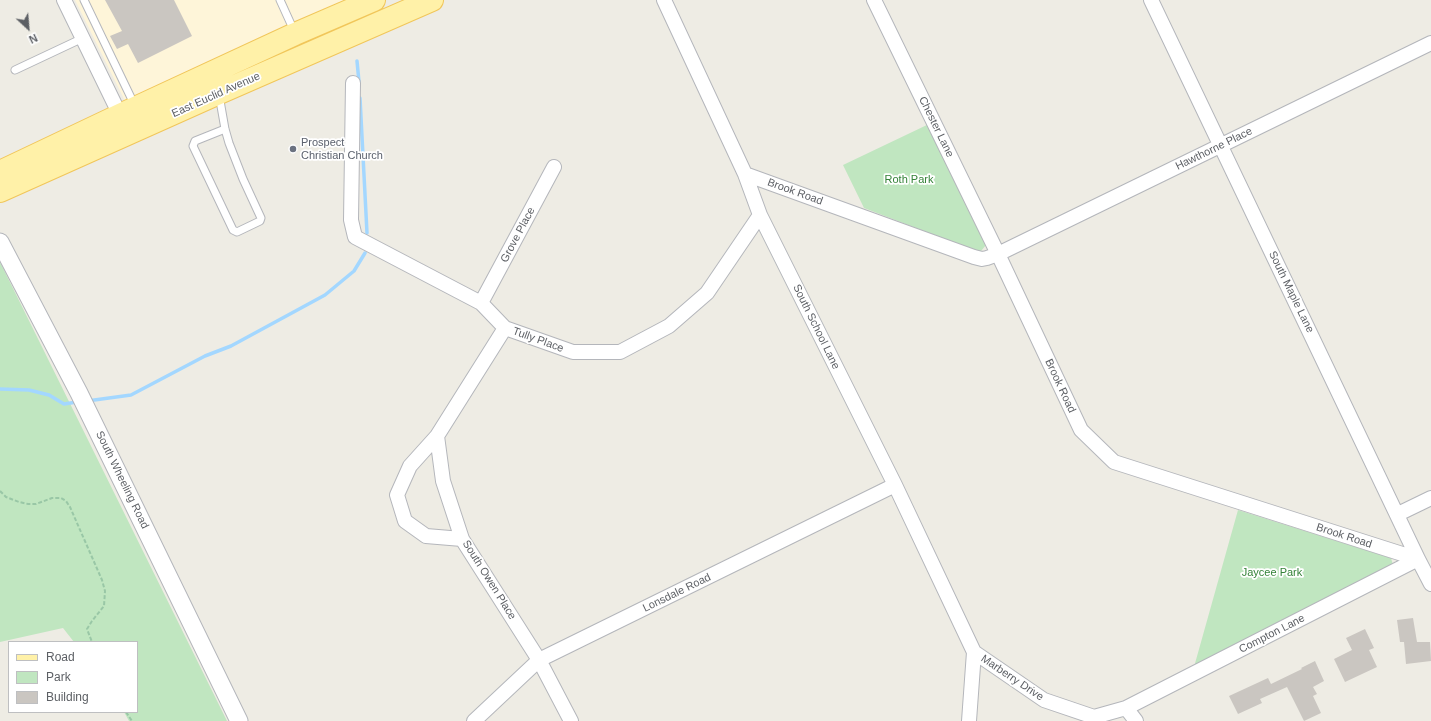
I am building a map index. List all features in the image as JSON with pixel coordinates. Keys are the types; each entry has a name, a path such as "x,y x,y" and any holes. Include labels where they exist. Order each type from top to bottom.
{"main road":[{"name":"East Euclid Avenue","path":"0,191 400,10 432,0"},
{"name":"East Euclid Avenue","path":"0,172 128,111 368,1"}],"street":[{"path":"64,0 83,38 128,111"},
{"name":"South School Lane","path":"664,0 744,174 760,214 895,485 974,652"},
{"name":"Chester Lane","path":"874,0 998,254"},
{"name":"South Maple Lane","path":"1151,0 1431,584"},
{"name":"Hawthorne Place","path":"998,254 1431,43"},
{"name":"Tully Place","path":"353,83 352,220 355,237 481,303 505,328 572,352 620,352 669,326 707,293 760,214"},
{"name":"Grove Place","path":"481,303 554,167"},
{"name":"Brook Road","path":"744,174 974,257 982,258 998,254 1081,430 1114,462 1418,559"},
{"name":"South Wheeling Road","path":"0,242 79,393 239,721"},
{"path":"462,539 426,536 405,521 397,495 410,466 437,436 505,328"},
{"name":"South Owen Place","path":"437,436 443,481 462,539 539,660 571,721"},
{"name":"Lonsdale Road","path":"474,721 539,660 895,485"},
{"path":"1398,514 1431,498"},
{"name":"Compton Lane","path":"1126,708 1418,559"},
{"path":"969,721 974,652"},
{"name":"Marberry Drive","path":"974,652 1044,700 1094,717 1126,708"},
{"path":"1126,708 1136,721"}],"lane":[{"path":"84,0 128,111"},
{"path":"280,0 295,34"},
{"path":"15,70 83,38"},
{"path":"219,93 225,129 242,179 261,218 260,221 237,232 233,230 193,146 195,141 225,129"}],"path":[{"path":"0,491 6,497 28,504 36,504 52,498 61,498 66,501 70,507 102,580 105,591 104,606 87,629 92,641"}],"shaded area":[{"path":"75,0 359,0 126,103"}],"green space":[{"name":"Roth Park","path":"929,124 986,240 986,245 981,251 976,251 864,208 843,165"},
{"path":"0,262 227,721 129,721 125,713 138,713 138,641 73,641 63,628 0,642"},
{"name":"Jaycee Park","path":"1238,510 1391,558 1393,565 1194,667"}],"building":[{"path":"105,0 174,0 192,36 138,63 128,44 117,49 110,36 122,31"},
{"path":"1413,618 1417,642 1430,642 1431,661 1406,664 1404,642 1400,642 1397,620"},
{"path":"1365,629 1374,648 1369,650 1377,667 1345,682 1334,659 1352,650 1346,638"},
{"path":"1315,661 1324,681 1313,687 1317,694 1313,696 1321,713 1304,721 1287,687 1260,699 1262,703 1238,714 1229,696 1268,678 1271,684"}],"waterway":[{"path":"357,61 359,82"},
{"path":"360,98 367,233"},
{"path":"87,401 131,395 205,356 231,346 325,295 354,271 365,253"},
{"path":"0,389 29,390 49,395 64,404 77,402"}],"place":[{"name":"Prospect Christian Church","path":"293,149"}]}
